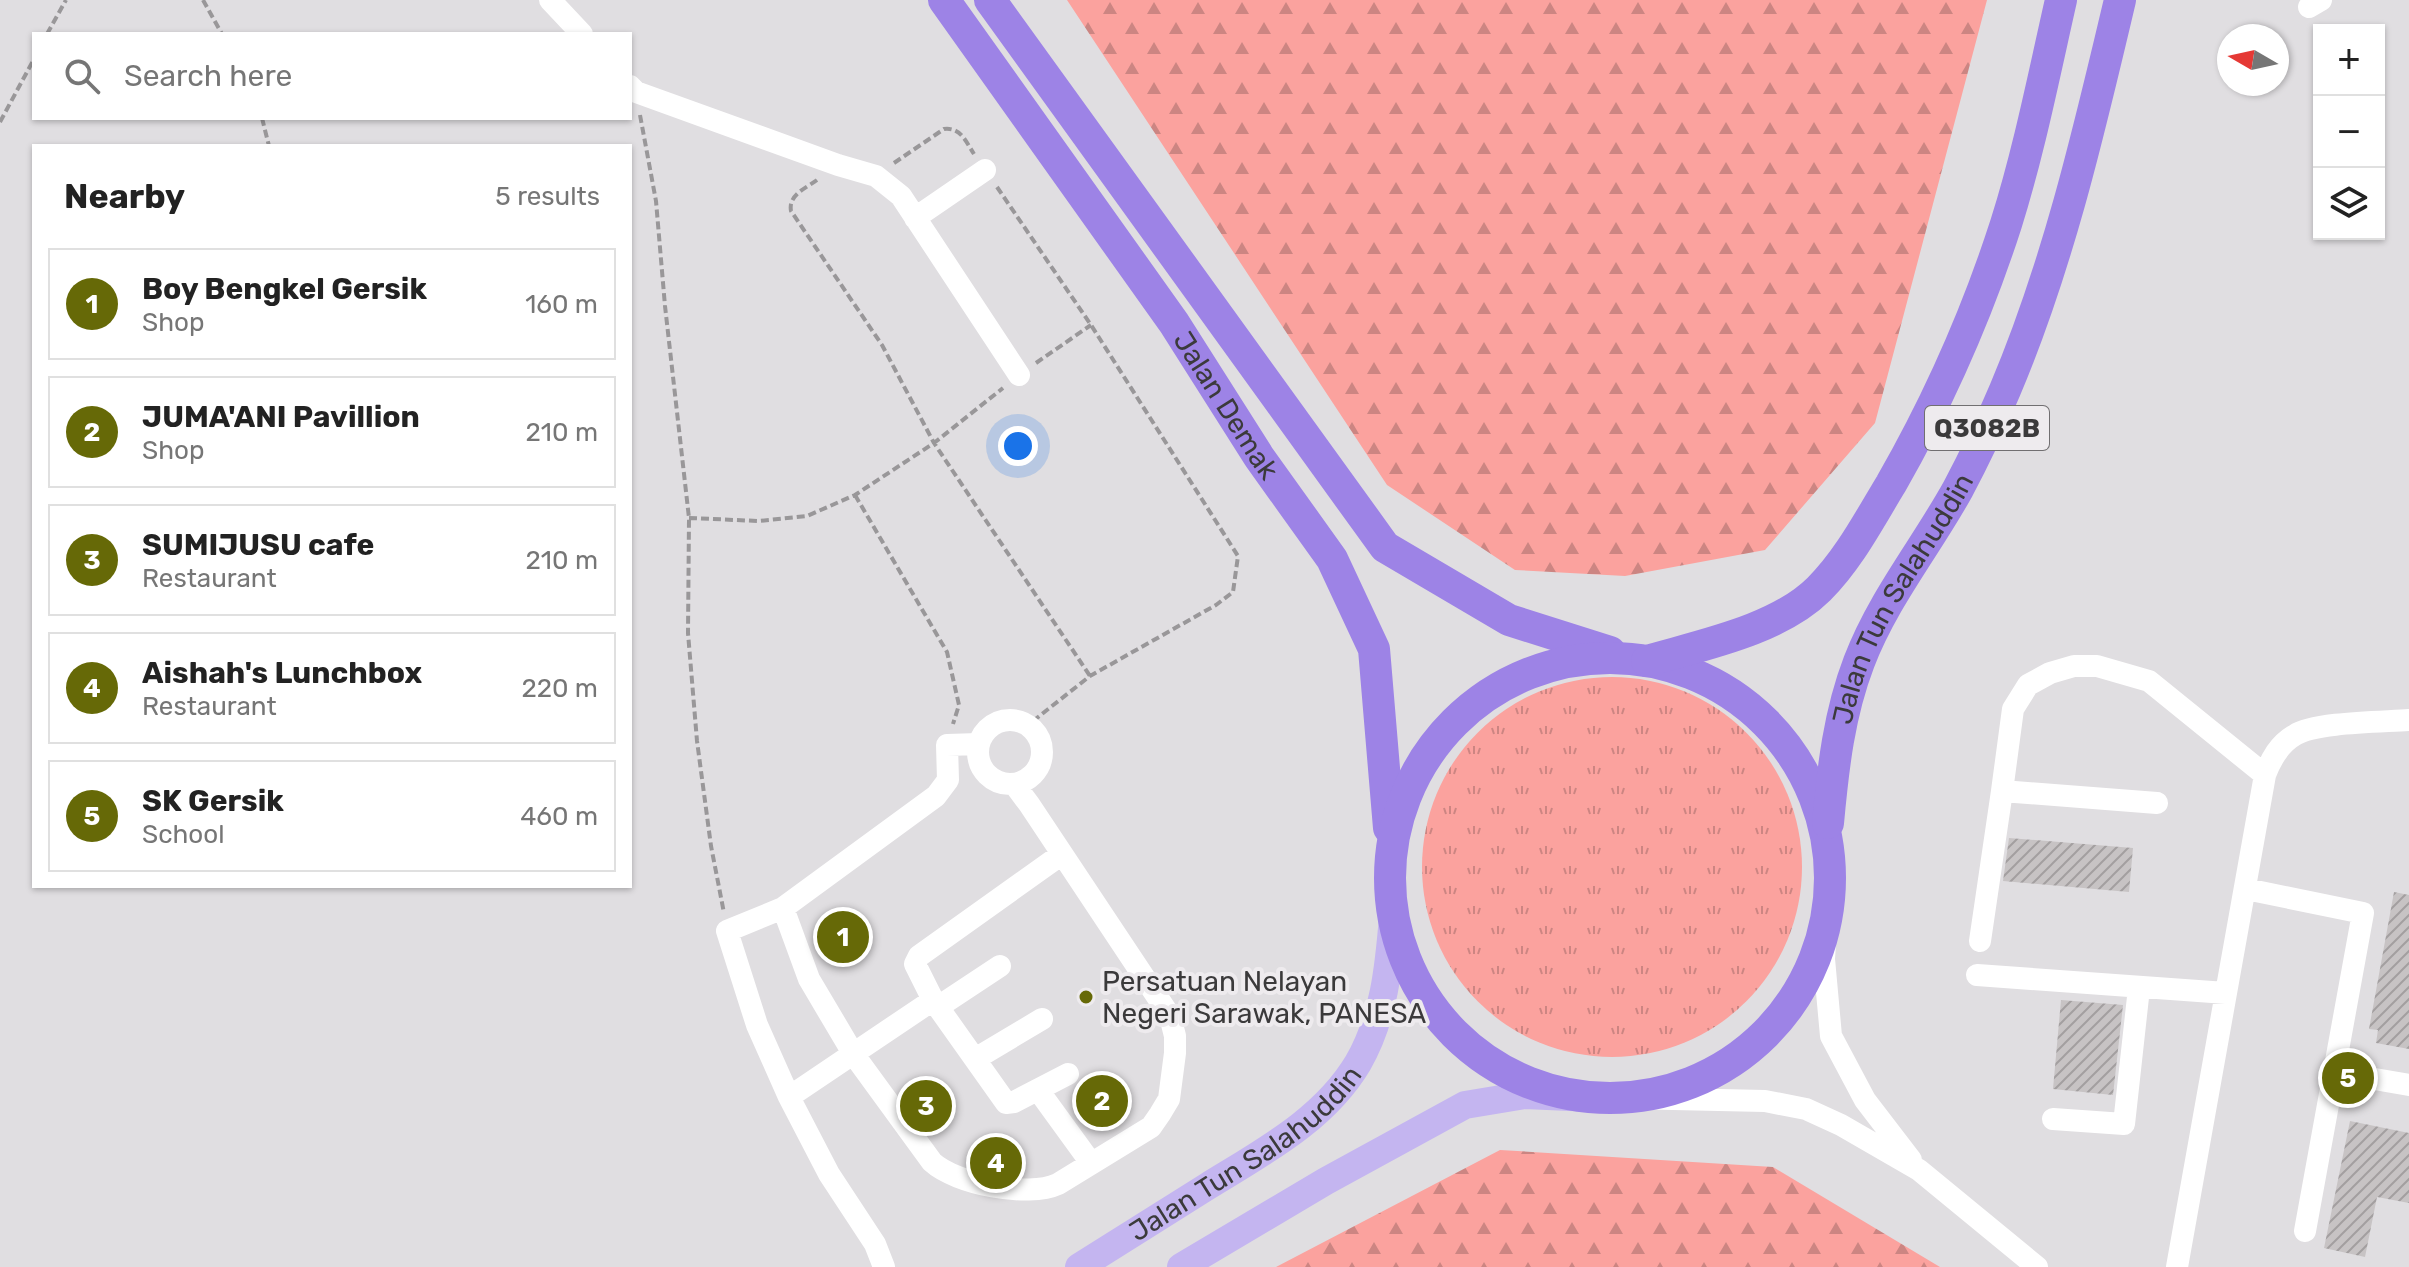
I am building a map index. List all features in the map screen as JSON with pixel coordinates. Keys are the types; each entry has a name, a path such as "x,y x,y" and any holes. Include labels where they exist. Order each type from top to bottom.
{"highway":[{"name":"Jalan Demak","path":"944,0 1174,323 1259,457 1332,559 1374,649 1392,855"},
{"name":"Jalan Demak","path":"990,0 1385,547 1509,620 1639,660"},
{"path":"1639,660 1751,629 1788,611 1818,590 1855,543 1920,434 1978,304 2011,206 2061,0"},
{"name":"Jalan Tun Salahuddin","path":"1826,841 1838,737 1858,663 1880,616 1958,489 2011,376 2039,303 2070,200 2120,0"},
{"path":"1593,658 1639,660 1680,669 1711,682 1740,700 1765,722 1787,748 1805,777 1818,808 1826,841 1828,895 1823,929 1805,978 1765,1034 1709,1075 1677,1088 1627,1098 1592,1098 1556,1092 1522,1081 1462,1041 1437,1015 1417,985 1393,916 1392,855 1399,817 1413,781 1444,734 1472,707 1520,677 1556,664 1593,658"}],"main road":[{"name":"Jalan Tun Salahuddin","path":"1079,1267 1300,1127 1336,1094 1358,1062 1378,1017 1389,971 1393,916"},
{"name":"Jalan Tun Salahuddin","path":"1181,1267 1326,1181 1465,1105 1525,1095 1592,1098"}],"street":[{"path":"550,0 580,32"},
{"path":"633,89 838,165 876,176 901,196 1019,375"},
{"path":"915,218 985,170"},
{"path":"1980,941 2013,709 2028,685 2050,673 2074,666 2097,666 2149,681 2265,775"},
{"path":"1008,720 1028,725 1036,733 1042,754 1033,774 1014,784 994,780 986,774 980,765 979,744 990,727 1008,720"},
{"path":"2177,1267 2265,775 2272,755 2296,733 2320,727 2409,720"},
{"path":"884,1267 875,1244 829,1174 789,1097 757,1025 727,931 783,908 936,796 948,780 947,745 979,744"},
{"path":"783,908 809,979 854,1055 932,1162 944,1172 1025,1191 1046,1190 1058,1184 1151,1127 1169,1099 1175,1036 1170,1016 1014,784"},
{"path":"2002,791 2157,803"},
{"path":"1062,854 919,956 916,970 935,1003 1006,1103 1068,1074"},
{"path":"2246,889 2363,913 2305,1231"},
{"path":"1828,895 1824,959 1831,1036 1865,1100 1919,1170"},
{"path":"789,1097 935,1003 1000,966"},
{"path":"1977,975 2226,993"},
{"path":"2053,1119 2124,1124 2139,988"},
{"path":"975,1059 1042,1019"},
{"path":"2334,1072 2409,1085"},
{"path":"1038,1090 1091,1163"},
{"path":"1627,1098 1750,1100 1806,1109 1841,1125 1919,1170 2037,1267"},
{"path":"875,1244 900,1267"}],"path":[{"path":"48,32 66,0"},
{"path":"203,0 221,32"},
{"path":"0,122 32,63"},
{"path":"633,89 656,201 689,518 688,633 697,741 711,846 727,931"},
{"path":"262,120 268,144"},
{"path":"876,176 944,129 959,131 1091,325 1238,556 1233,592 1216,605 1090,676 1028,725"},
{"path":"838,165 794,196 789,205 791,211 882,345 934,443 1090,676"},
{"path":"689,518 759,521 807,516 855,495 934,443 1019,375 1091,325"},
{"path":"855,495 947,652 959,705 947,745"}],"green space":[{"path":"1067,0 1987,0 1875,423 1765,550 1625,576 1515,570 1387,485"},
{"path":"1612,677 1649,681 1685,692 1717,709 1746,733 1770,762 1787,794 1798,830 1802,867 1798,904 1787,940 1770,972 1746,1001 1717,1025 1685,1042 1649,1053 1612,1057 1575,1053 1539,1042 1507,1025 1478,1001 1454,972 1437,940 1426,904 1422,867 1426,830 1437,794 1454,762 1478,733 1507,709 1539,692 1575,681"},
{"path":"1500,1150 1773,1167 1940,1267 1276,1267"}],"building":[{"path":"2009,838 2133,848 2129,892 2003,881"},
{"path":"2394,892 2409,895 2409,1049 2376,1043 2378,1030 2369,1029"},
{"path":"2061,1000 2123,1005 2113,1095 2053,1089"},
{"path":"2350,1121 2409,1133 2409,1203 2377,1197 2365,1257 2324,1248"}],"place":[{"name":"Boy Bengkel Gersik","path":"843,937"},
{"name":"Persatuan Nelayan Negeri Sarawak, PANESA","path":"1086,997"},
{"name":"SK Gersik","path":"2348,1078"},
{"name":"JUMA'ANI Pavillion","path":"1102,1101"},
{"name":"SUMIJUSU cafe","path":"926,1106"},
{"name":"Aishah's Lunchbox","path":"996,1163"}]}
